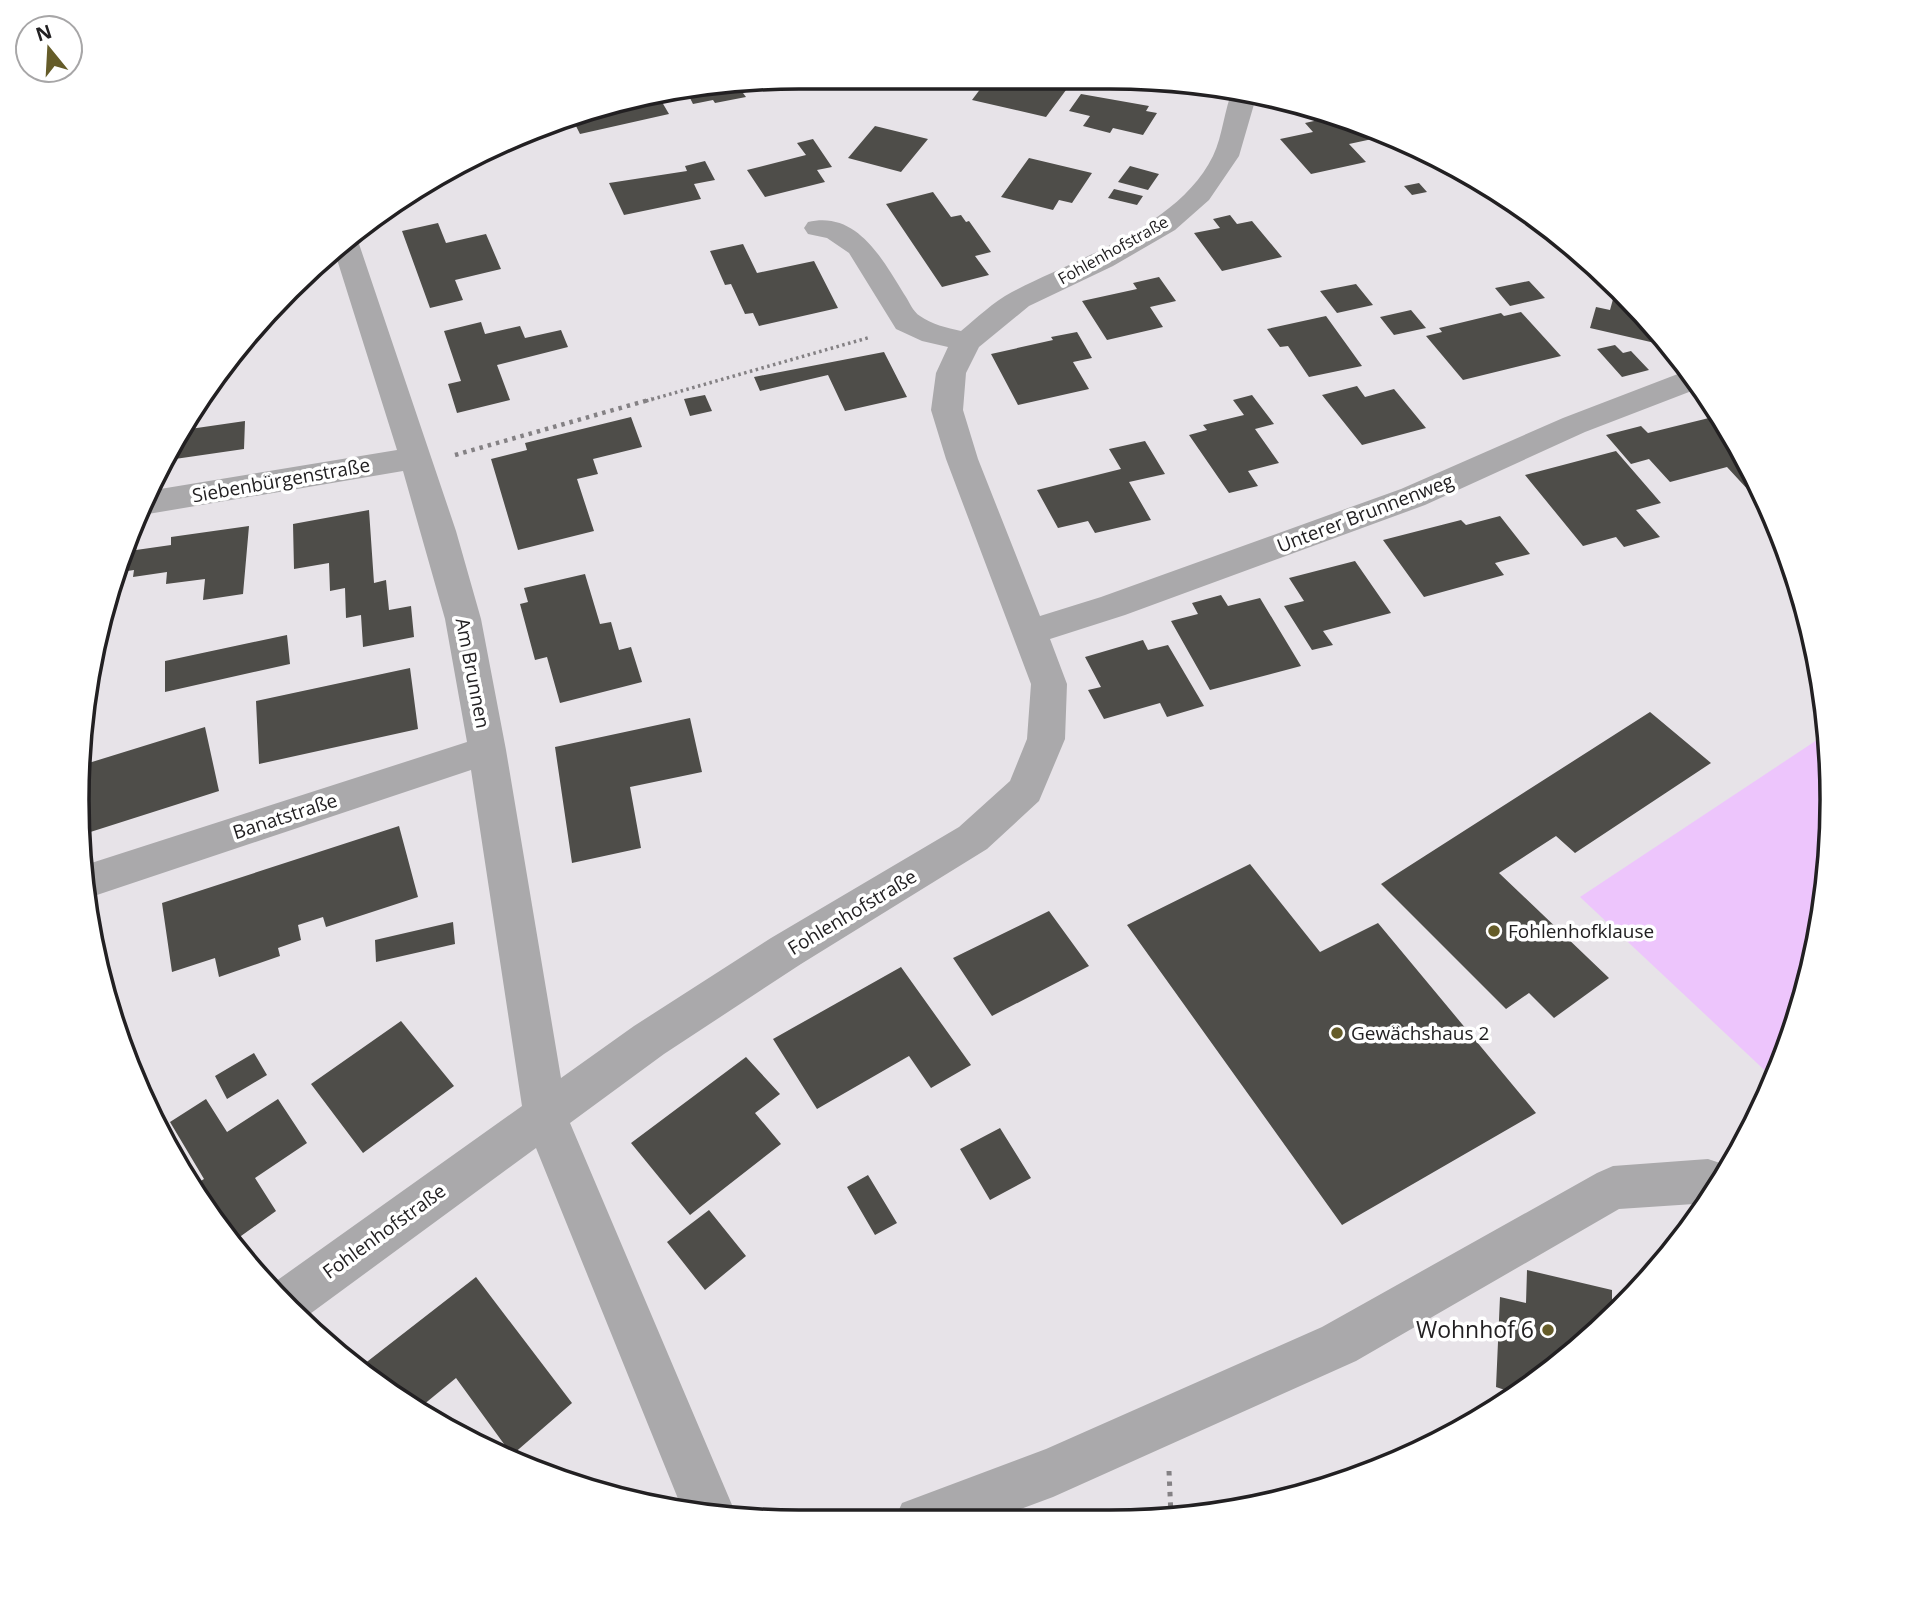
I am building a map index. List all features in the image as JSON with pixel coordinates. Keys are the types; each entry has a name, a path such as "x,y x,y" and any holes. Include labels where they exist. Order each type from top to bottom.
{"street":[{"name":"Fohlenhofstraße","path":"293,1298 649,1040 752,973 973,838 1025,790 1046,739 1049,684 962,459 947,410 951,373 966,342 1019,300 1165,224 1191,201 1226,156 1242,102"},
{"path":"818,228 835,231 860,247 907,322 933,334 966,342"},
{"name":"Am Brunnen","path":"349,251 439,531 463,619 488,750 545,1115 706,1504"},
{"name":"Unterer Brunnenweg","path":"1031,632 1113,606 1413,497 1574,425 1684,383"},
{"name":"Siebenbürgenstraße","path":"155,501 416,462"},
{"name":"Banatstraße","path":"94,879 488,750"},
{"path":"949,1510 1053,1472 1339,1344 1614,1188 1708,1181"}],"path":[{"path":"416,462 875,336 907,322"}],"shaded area":[{"path":"1817,740 1820,800 1814,892 1796,983 1766,1071 1580,897"}],"building":[{"path":"980,89 1067,89 1046,117 972,100"},
{"path":"747,91 743,93 746,97 693,104 690,98"},
{"path":"1081,94 1149,106 1146,111 1157,113 1143,135 1113,128 1110,133 1083,126 1090,116 1069,111"},
{"path":"662,103 669,114 580,134 576,126 616,113"},
{"path":"1317,120 1371,139 1349,144 1366,162 1311,174 1280,139 1313,132 1305,123"},
{"path":"875,126 928,139 901,172 848,158"},
{"path":"813,139 832,167 817,170 825,182 765,197 747,170 806,155 797,143"},
{"path":"1029,158 1092,173 1072,203 1059,200 1053,210 1001,197"},
{"path":"705,161 715,180 694,184 701,199 624,215 609,183 687,171 685,166"},
{"path":"1130,166 1159,174 1148,190 1118,182"},
{"path":"1419,183 1427,192 1412,195 1404,186"},
{"path":"1114,189 1143,196 1137,205 1108,198"},
{"path":"933,192 951,217 961,215 966,222 969,221 991,252 975,256 989,275 942,287 886,204"},
{"path":"1230,215 1237,224 1252,221 1282,257 1222,271 1194,233 1220,228 1213,219"},
{"path":"438,223 446,243 486,234 501,269 455,280 463,300 430,308 402,231"},
{"path":"743,244 757,273 814,261 838,308 759,326 753,313 745,314 731,284 725,285 710,251"},
{"path":"1159,277 1176,301 1150,307 1163,327 1107,340 1082,301 1137,289 1133,283"},
{"path":"1529,281 1545,298 1510,306 1495,288"},
{"path":"1356,284 1373,305 1337,313 1320,291"},
{"path":"1613,298 1653,342 1590,328 1596,307 1610,310"},
{"path":"1411,310 1426,328 1394,335 1380,317"},
{"path":"1521,312 1561,356 1463,380 1426,336 1442,332 1439,328 1501,313 1504,316"},
{"path":"1326,316 1362,366 1309,377 1288,346 1280,347 1267,329"},
{"path":"481,322 485,334 520,326 525,338 561,330 568,347 497,365 510,400 457,413 448,384 461,381 444,331"},
{"path":"1077,332 1092,358 1073,362 1089,389 1018,405 991,354"},
{"path":"1615,345 1623,353 1631,351 1649,370 1622,377 1597,349"},
{"path":"884,352 907,397 845,411 828,375 760,391 754,377"},
{"path":"1357,386 1365,397 1394,389 1426,428 1362,445 1322,395"},
{"path":"705,395 712,411 690,416 684,399"},
{"path":"1252,395 1274,424 1255,429 1279,463 1248,471 1258,486 1229,493 1189,435 1207,430 1203,425 1244,415 1233,400"},
{"path":"631,417 642,447 593,459 598,474 577,479 594,531 518,550 491,459 527,450 525,443"},
{"path":"1708,418 1750,492 1727,467 1670,482 1649,459 1631,464 1606,435 1641,426 1648,433"},
{"path":"245,421 244,449 176,459 194,428"},
{"path":"1145,441 1165,474 1129,482 1151,520 1095,533 1088,521 1058,528 1037,490 1121,469 1109,449"},
{"path":"1616,451 1661,503 1636,510 1660,537 1624,547 1616,537 1583,546 1525,475"},
{"path":"369,510 374,583 386,580 389,610 411,606 414,637 363,647 361,615 346,618 345,588 330,591 329,563 294,569 293,524"},
{"path":"1500,516 1530,554 1495,563 1504,575 1424,597 1383,540 1461,520 1466,525"},
{"path":"249,526 243,594 203,600 205,579 166,584 167,572 133,577 134,570 127,571 136,546 136,550 171,545 171,537"},
{"path":"1355,561 1391,613 1323,631 1333,645 1312,650 1284,606 1304,601 1289,578"},
{"path":"585,574 600,624 611,622 619,650 631,647 642,682 560,703 547,657 535,660 520,604 528,602 524,588"},
{"path":"1221,595 1228,606 1260,598 1301,666 1210,690 1171,621 1198,614 1192,603"},
{"path":"287,635 290,664 165,692 165,661"},
{"path":"1143,640 1148,650 1168,645 1204,706 1167,717 1160,703 1104,719 1088,690 1101,687 1085,657"},
{"path":"410,668 418,729 259,764 256,701"},
{"name":"Fohlenhofklause","path":"1650,712 1711,763 1575,853 1556,836 1499,873 1609,978 1554,1018 1529,993 1506,1009 1381,884"},
{"path":"690,718 702,772 630,787 641,848 572,863 555,747"},
{"path":"205,727 219,791 90,832 91,762"},
{"path":"399,826 418,897 326,927 323,917 298,925 301,940 278,948 280,956 219,977 215,958 172,972 162,903"},
{"name":"Gewächshaus 2","path":"1250,864 1320,952 1378,923 1536,1113 1342,1225 1127,925"},
{"path":"1049,911 1089,966 992,1016 953,958"},
{"path":"453,922 455,944 376,962 375,940"},
{"path":"901,967 971,1065 931,1088 909,1056 817,1109 773,1039"},
{"path":"401,1021 454,1086 363,1153 311,1084"},
{"path":"254,1053 267,1075 227,1099 215,1076"},
{"path":"746,1057 780,1094 755,1113 781,1144 690,1215 631,1143"},
{"path":"206,1099 227,1132 278,1099 307,1143 255,1178 276,1211 240,1237 201,1181 204,1179 170,1122"},
{"path":"1000,1128 1031,1178 990,1200 960,1149"},
{"path":"868,1175 897,1223 875,1235 847,1187"},
{"path":"709,1210 746,1256 705,1290 667,1242"},
{"name":"Wohnhof 6","path":"1527,1270 1612,1290 1612,1302 1542,1363 1504,1390 1496,1387 1500,1297 1526,1303"},
{"path":"476,1277 572,1403 517,1451 505,1446 456,1378 425,1403 366,1362"}],"place":[{"name":"Fohlenhofklause","path":"1494,931"},
{"name":"Gewächshaus 2","path":"1337,1033"},
{"name":"Wohnhof 6","path":"1548,1330"}]}
